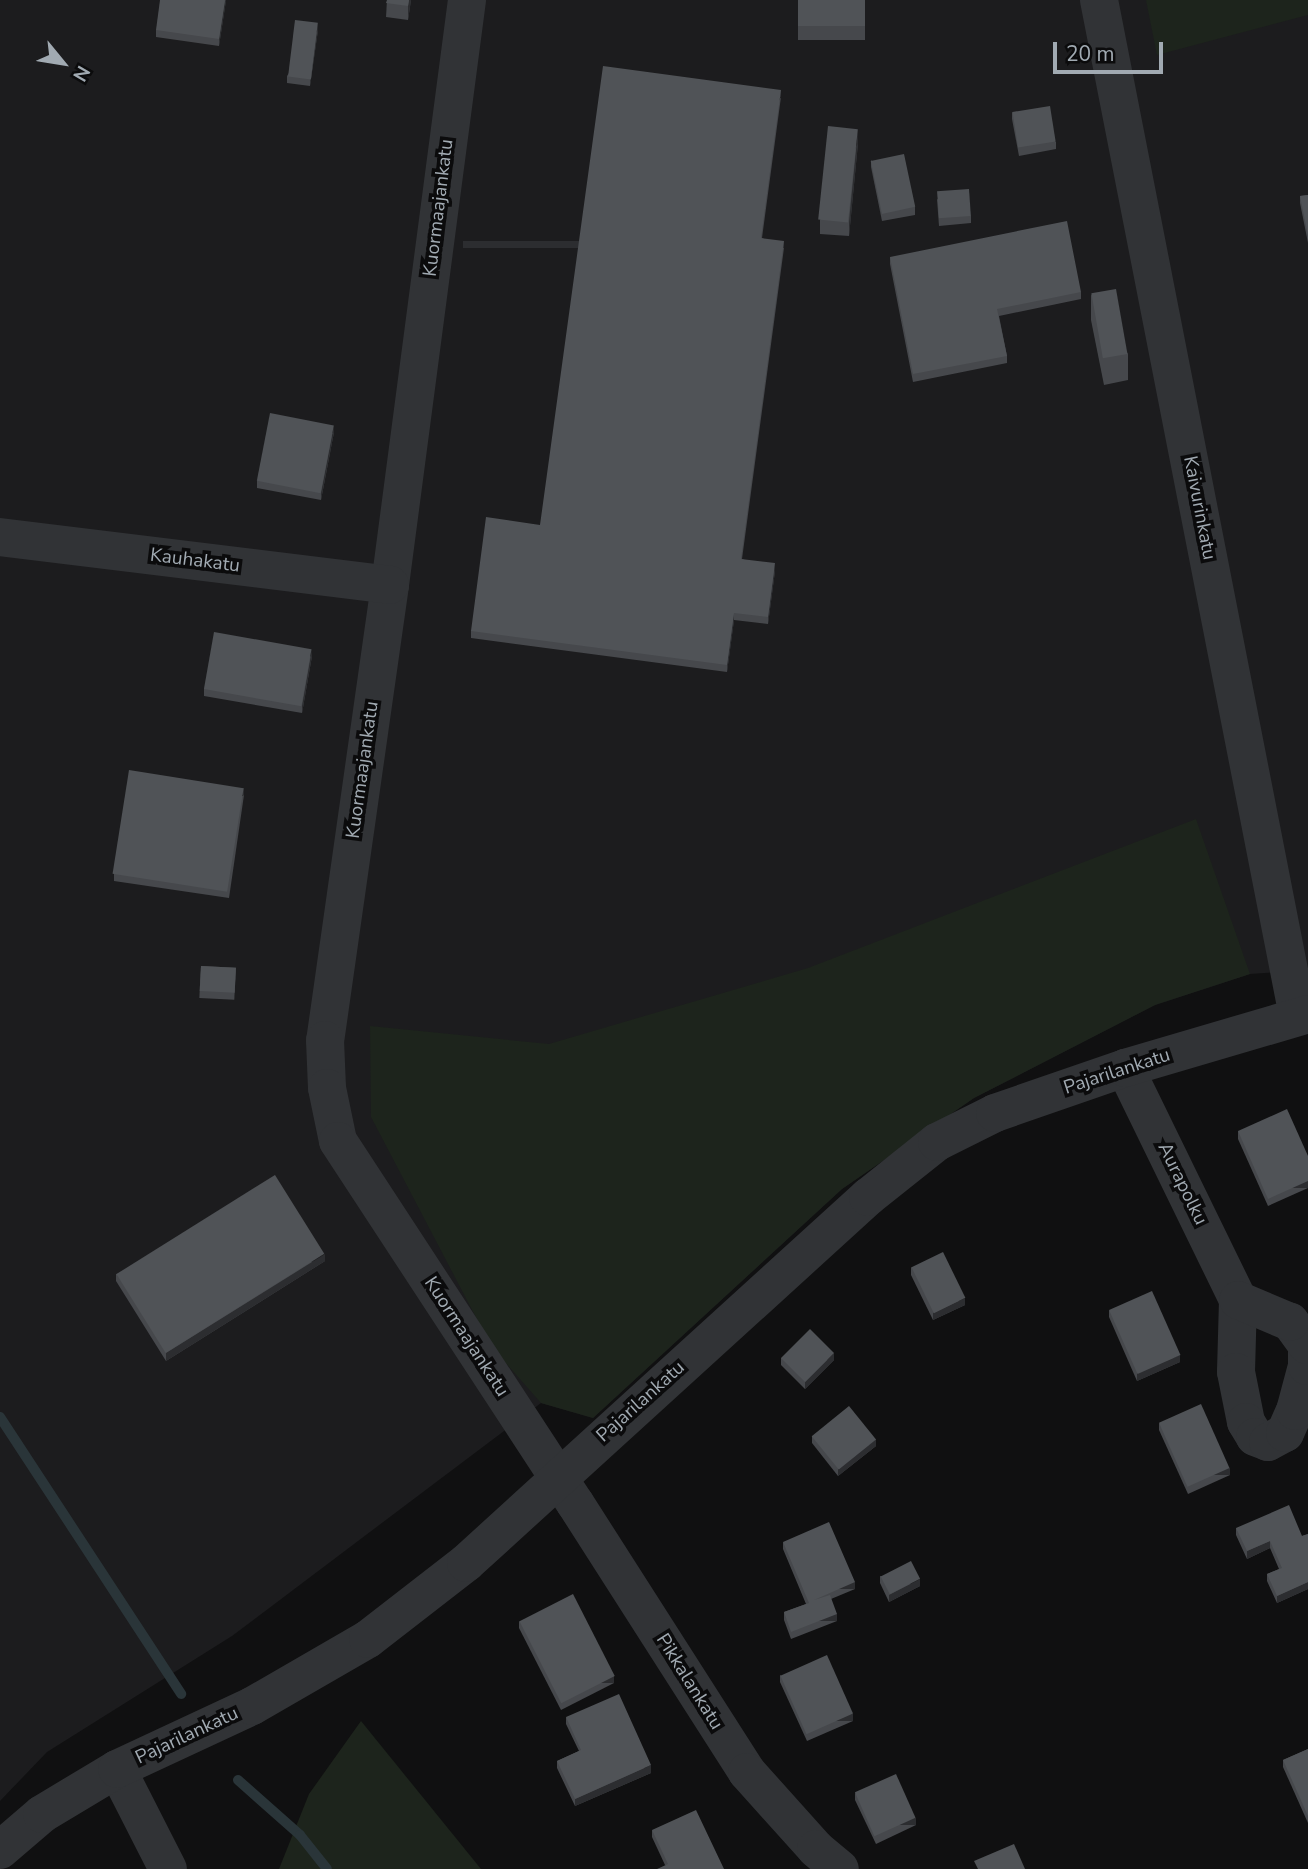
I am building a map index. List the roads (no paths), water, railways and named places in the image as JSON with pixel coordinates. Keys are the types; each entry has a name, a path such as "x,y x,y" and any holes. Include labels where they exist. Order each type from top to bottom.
{"street":[{"name":"Kuormaajankatu","path":"467,0 390,585 325,1040 327,1088 338,1141 557,1478"},
{"name":"Kaivurinkatu","path":"1099,0 1303,1015"},
{"name":"Kauhakatu","path":"0,537 390,585"},
{"name":"Pajarilankatu","path":"0,1850 42,1814 117,1769 252,1706 368,1639 466,1563 868,1197 937,1142 995,1113 1125,1068 1303,1015"},
{"name":"Aurapolku","path":"1125,1068 1238,1300"},
{"name":"Pikkalankatu","path":"557,1478 747,1772 816,1849 840,1869"},
{"path":"117,1769 167,1869"}],"waterway":[{"path":"0,1417 181,1694"},
{"path":"238,1780 300,1835 327,1869"}]}
